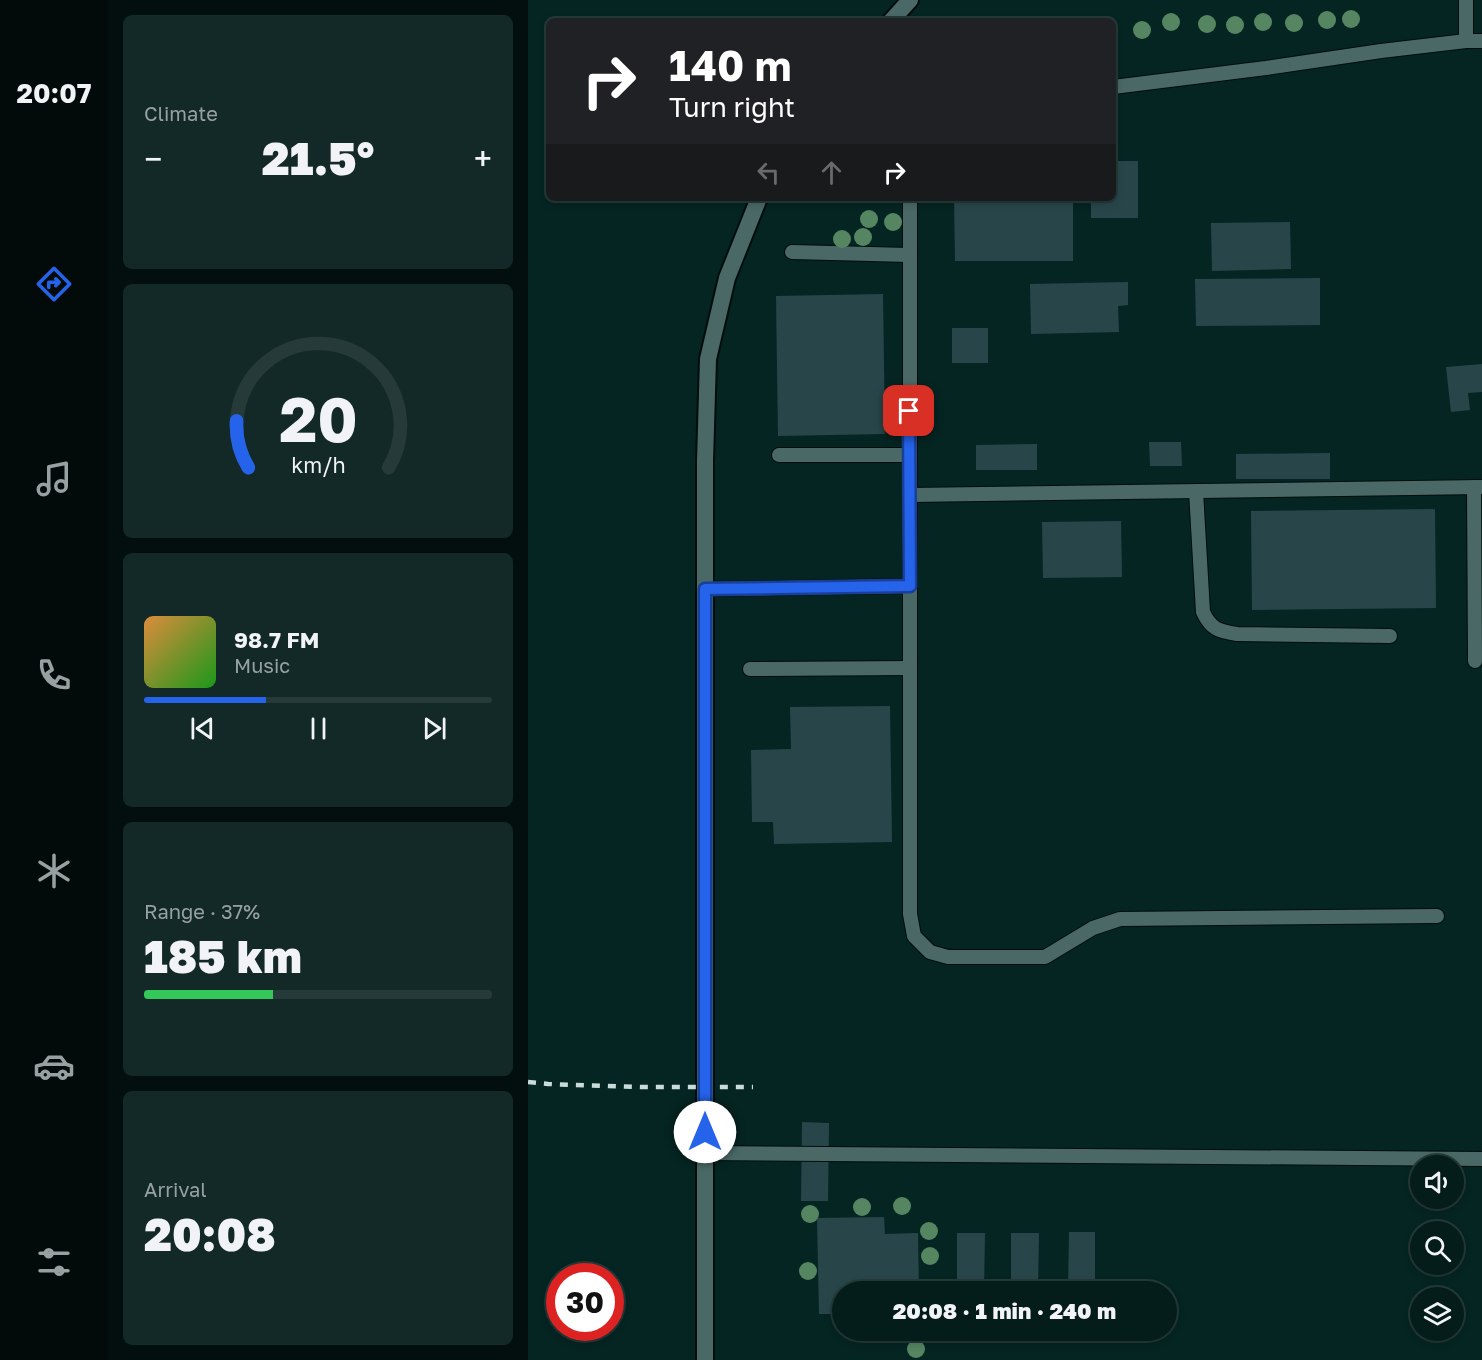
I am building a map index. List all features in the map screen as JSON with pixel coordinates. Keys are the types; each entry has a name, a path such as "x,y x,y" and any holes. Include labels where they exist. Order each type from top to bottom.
{"street":[{"path":"894,18 910,0"},
{"path":"705,1360 705,461 708,359 727,278 758,201"}],"lane":[{"path":"1466,0 1466,41"},
{"path":"1116,87 1381,51 1482,41"},
{"path":"910,201 910,915 914,936 930,952 948,957 1044,957 1093,928 1120,919 1437,916"},
{"path":"792,252 909,255"},
{"path":"779,455 909,455"},
{"path":"910,495 1478,487 1475,661"},
{"path":"1196,491 1203,612 1209,625 1223,632 1237,634 1390,636"},
{"path":"705,589 910,586"},
{"path":"750,669 910,668"},
{"path":"705,1153 1482,1159"}],"building":[{"path":"1116,161 1138,161 1138,218 1091,218 1091,201 1116,201"},
{"path":"954,201 1073,201 1073,261 955,261"},
{"path":"1290,222 1291,269 1212,271 1211,223"},
{"path":"1320,278 1320,325 1196,326 1195,279"},
{"path":"1128,282 1128,305 1118,306 1119,332 1031,334 1030,284"},
{"path":"883,294 885,434 778,436 776,296"},
{"path":"952,328 988,328 988,363 952,363"},
{"path":"1482,364 1482,392 1468,393 1470,410 1451,412 1446,367"},
{"path":"1149,442 1181,442 1182,466 1150,466"},
{"path":"1037,444 1037,470 976,470 976,445"},
{"path":"1330,453 1330,479 1236,479 1236,454"},
{"path":"1435,509 1436,608 1252,610 1251,511"},
{"path":"1121,521 1122,577 1043,578 1042,522"},
{"path":"890,706 892,842 774,844 773,822 752,822 751,750 791,749 790,707"},
{"path":"802,1122 829,1123 828,1201 801,1201"},
{"path":"884,1217 885,1234 918,1233 919,1281 832,1281 832,1314 819,1314 817,1218"},
{"path":"1069,1232 1095,1232 1095,1281 1068,1281"},
{"path":"957,1233 985,1233 984,1281 957,1281"},
{"path":"1011,1233 1039,1233 1038,1281 1011,1281"}],"railway":[{"path":"528,1082 641,1087 753,1087"}],"route":[{"path":"705,1132 705,589 910,586 909,411"}]}
